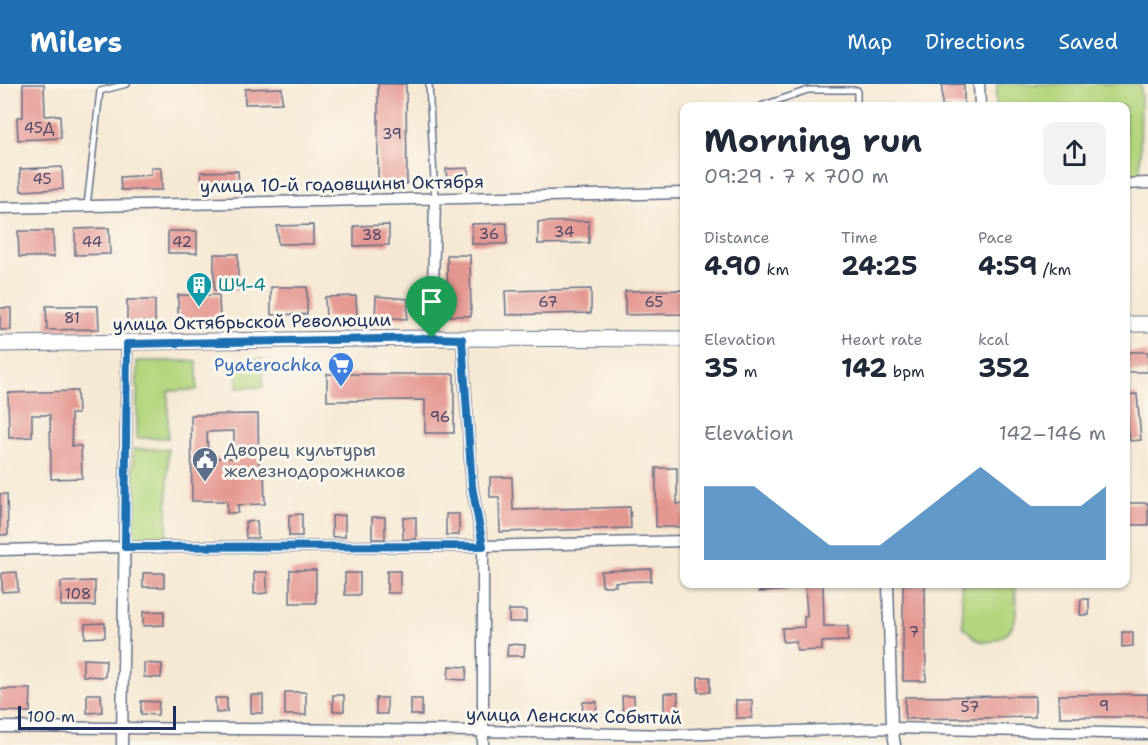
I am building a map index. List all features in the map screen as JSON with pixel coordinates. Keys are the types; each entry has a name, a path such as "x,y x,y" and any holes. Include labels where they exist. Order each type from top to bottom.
{"street":[{"path":"979,84 980,102"},
{"path":"1130,184 1148,183"},
{"name":"улица 10-й годовщины Октября","path":"0,208 680,194"},
{"path":"432,338 435,199"},
{"path":"1130,324 1148,324"},
{"name":"улица Октябрьской Революции","path":"0,344 432,338 680,339"},
{"path":"462,339 472,486 483,546 483,745"},
{"path":"122,745 127,344"},
{"path":"0,550 125,547 483,546 680,541"},
{"path":"888,588 892,728 895,745"},
{"name":"улица Ленских Событий","path":"0,727 483,730 672,735 892,728 1148,734"}],"lane":[{"path":"87,206 100,91 128,84"},
{"path":"429,84 435,199"},
{"path":"773,102 808,90 856,90 857,102"}],"green space":[{"path":"997,84 1141,84 1140,175 1130,175 1130,102 996,102"},
{"path":"262,359 263,387 237,388 236,360"},
{"path":"137,361 197,361 197,390 168,391 168,438 137,438"},
{"path":"133,449 168,449 167,543 132,543"},
{"path":"961,588 1015,588 1014,623 1004,636 994,641 983,642 963,627"}],"building":[{"path":"23,84 44,84 45,116 60,115 61,138 18,140 17,117 23,117"},
{"path":"378,84 406,84 407,184 378,184"},
{"path":"964,84 964,102 942,102 942,85"},
{"path":"282,88 282,103 245,104 245,89"},
{"path":"62,167 63,189 21,191 20,169"},
{"path":"151,168 161,168 162,190 121,190 120,177 151,175"},
{"path":"468,168 468,179 447,180 446,169"},
{"path":"238,171 239,186 202,187 201,172"},
{"path":"589,221 589,243 538,244 538,222"},
{"path":"507,223 507,244 472,244 472,224"},
{"path":"313,225 313,244 278,244 277,226"},
{"path":"389,225 389,245 354,246 354,226"},
{"path":"109,228 110,254 75,255 75,229"},
{"path":"18,231 53,231 54,257 19,257"},
{"path":"168,231 197,231 197,253 168,253"},
{"path":"214,254 238,254 238,290 214,290"},
{"path":"447,255 470,255 471,316 448,316"},
{"path":"271,287 307,287 307,314 271,315"},
{"path":"591,289 591,313 506,315 505,291"},
{"path":"680,290 680,314 625,315 625,291"},
{"name":"ШЧ-4","path":"178,295 219,295 220,321 178,321"},
{"path":"356,296 357,317 326,318 325,297"},
{"path":"376,296 408,299 407,319 375,317"},
{"path":"127,300 155,300 155,322 127,322"},
{"path":"46,306 98,306 99,329 47,330"},
{"path":"0,308 11,308 11,330 0,330"},
{"path":"1130,352 1148,352 1148,372 1130,372"},
{"path":"327,374 454,374 454,433 425,433 425,400 327,401"},
{"path":"77,391 78,414 71,414 72,446 81,446 82,478 51,479 50,415 32,415 32,437 9,438 8,393"},
{"path":"1137,394 1141,440 1130,441 1130,395"},
{"path":"258,414 259,468 264,468 265,504 238,505 238,513 227,513 227,501 192,501 191,415","holes":["234,431 234,458 208,458 207,432"]},
{"path":"656,468 677,468 677,504 680,504 680,527 656,527"},
{"path":"490,477 512,477 513,510 630,507 631,528 500,532 499,497 490,497"},
{"path":"0,494 7,494 8,535 0,535"},
{"path":"1130,503 1148,503 1148,525 1130,525"},
{"path":"302,514 302,536 289,536 289,515"},
{"path":"446,514 459,514 459,535 446,535"},
{"path":"345,515 345,537 332,537 332,516"},
{"path":"372,517 385,517 385,539 372,539"},
{"path":"416,517 416,539 403,539 403,518"},
{"path":"257,521 258,538 246,538 245,522"},
{"path":"651,569 651,581 615,582 616,586 602,586 601,571"},
{"path":"290,570 316,570 316,603 290,603"},
{"path":"387,571 400,571 400,593 387,593"},
{"path":"17,572 18,591 2,592 2,573"},
{"path":"254,572 267,572 267,593 254,594"},
{"path":"143,573 164,573 164,587 143,587"},
{"path":"345,573 360,573 360,595 345,595"},
{"path":"95,581 95,606 61,606 61,582"},
{"path":"758,588 787,588 787,590 759,592"},
{"path":"805,588 823,588 824,626 848,626 848,641 822,642 822,650 797,651 796,641 783,642 782,628 804,627 804,617 807,617"},
{"path":"903,588 925,588 926,681 903,681"},
{"path":"1081,599 1089,599 1089,615 1080,615"},
{"path":"509,610 526,610 526,622 509,622"},
{"path":"164,611 164,625 143,626 143,612"},
{"path":"105,623 105,637 85,638 85,624"},
{"path":"1122,632 1133,632 1133,646 1122,647"},
{"path":"508,644 525,645 524,656 507,656"},
{"path":"83,659 106,660 105,677 83,676"},
{"path":"144,663 162,664 161,678 144,677"},
{"path":"449,666 467,667 466,680 448,679"},
{"path":"698,677 710,677 710,692 698,692"},
{"path":"0,689 31,689 30,712 0,711"},
{"path":"285,692 306,692 306,715 285,715"},
{"path":"664,693 678,693 678,715 664,715"},
{"path":"87,694 101,694 102,712 87,713"},
{"path":"1148,694 1148,717 1060,717 1059,695"},
{"path":"251,695 263,695 263,713 251,713"},
{"path":"333,695 344,695 344,711 333,711"},
{"path":"622,696 634,696 635,716 623,717"},
{"path":"1035,696 1035,717 905,719 905,697"},
{"path":"215,698 227,698 227,712 216,713"},
{"path":"376,698 387,698 387,714 376,714"},
{"path":"411,699 422,699 422,715 411,715"},
{"path":"736,700 752,700 752,718 736,718"},
{"path":"141,701 159,702 158,715 141,714"},
{"path":"583,702 597,702 596,715 582,714"}],"place":[{"name":"ШЧ-4","path":"199,308"},
{"name":"Pyaterochka","path":"341,388"},
{"name":"Дворец культуры железнодорожников","path":"205,483"}],"route":[{"path":"432,338 462,339 472,486 483,546 125,547 127,344 432,338"}]}
